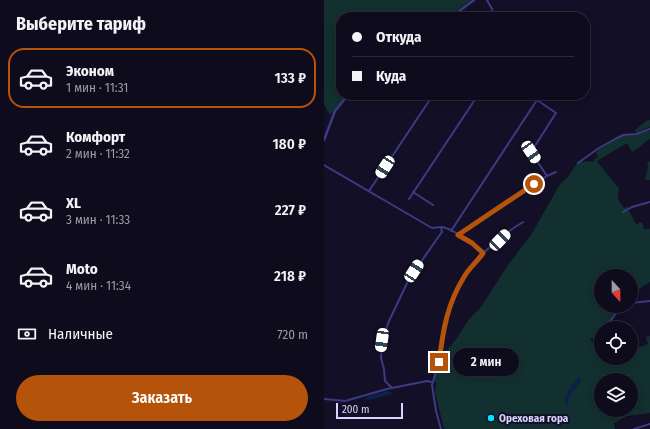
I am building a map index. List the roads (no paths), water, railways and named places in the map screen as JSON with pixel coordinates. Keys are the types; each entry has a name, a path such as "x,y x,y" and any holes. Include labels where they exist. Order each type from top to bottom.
{"street":[{"path":"458,12 474,0"},
{"path":"487,0 492,12"},
{"path":"324,140 335,111 344,100"},
{"path":"369,192 430,100"},
{"path":"409,199 475,100"},
{"path":"451,231 537,100 556,113 531,152 547,176"},
{"path":"578,163 598,148 622,135 636,134 650,129"},
{"path":"324,165 432,228 441,227 451,231 472,243 483,253"},
{"path":"458,235 547,176 556,172"},
{"path":"413,192 434,205"},
{"path":"623,212 632,207 650,202"},
{"path":"441,429 434,399 432,382 439,362 443,328 448,312 464,277 483,253 512,229 523,222"},
{"path":"392,388 386,381 381,358 382,340 389,320 409,279 442,232 441,227"},
{"path":"638,302 650,301"},
{"path":"610,321 616,313"},
{"path":"324,398 345,401 392,388 427,381 432,382"},
{"path":"634,429 650,424"}],"water":[{"path":"579,377 581,378 578,386 570,395 567,407 565,406 565,402 567,394 571,386"},
{"path":"387,391 391,392 392,394 364,400 369,396"}],"place":[{"name":"Ореховая гора","path":"491,418"}]}
